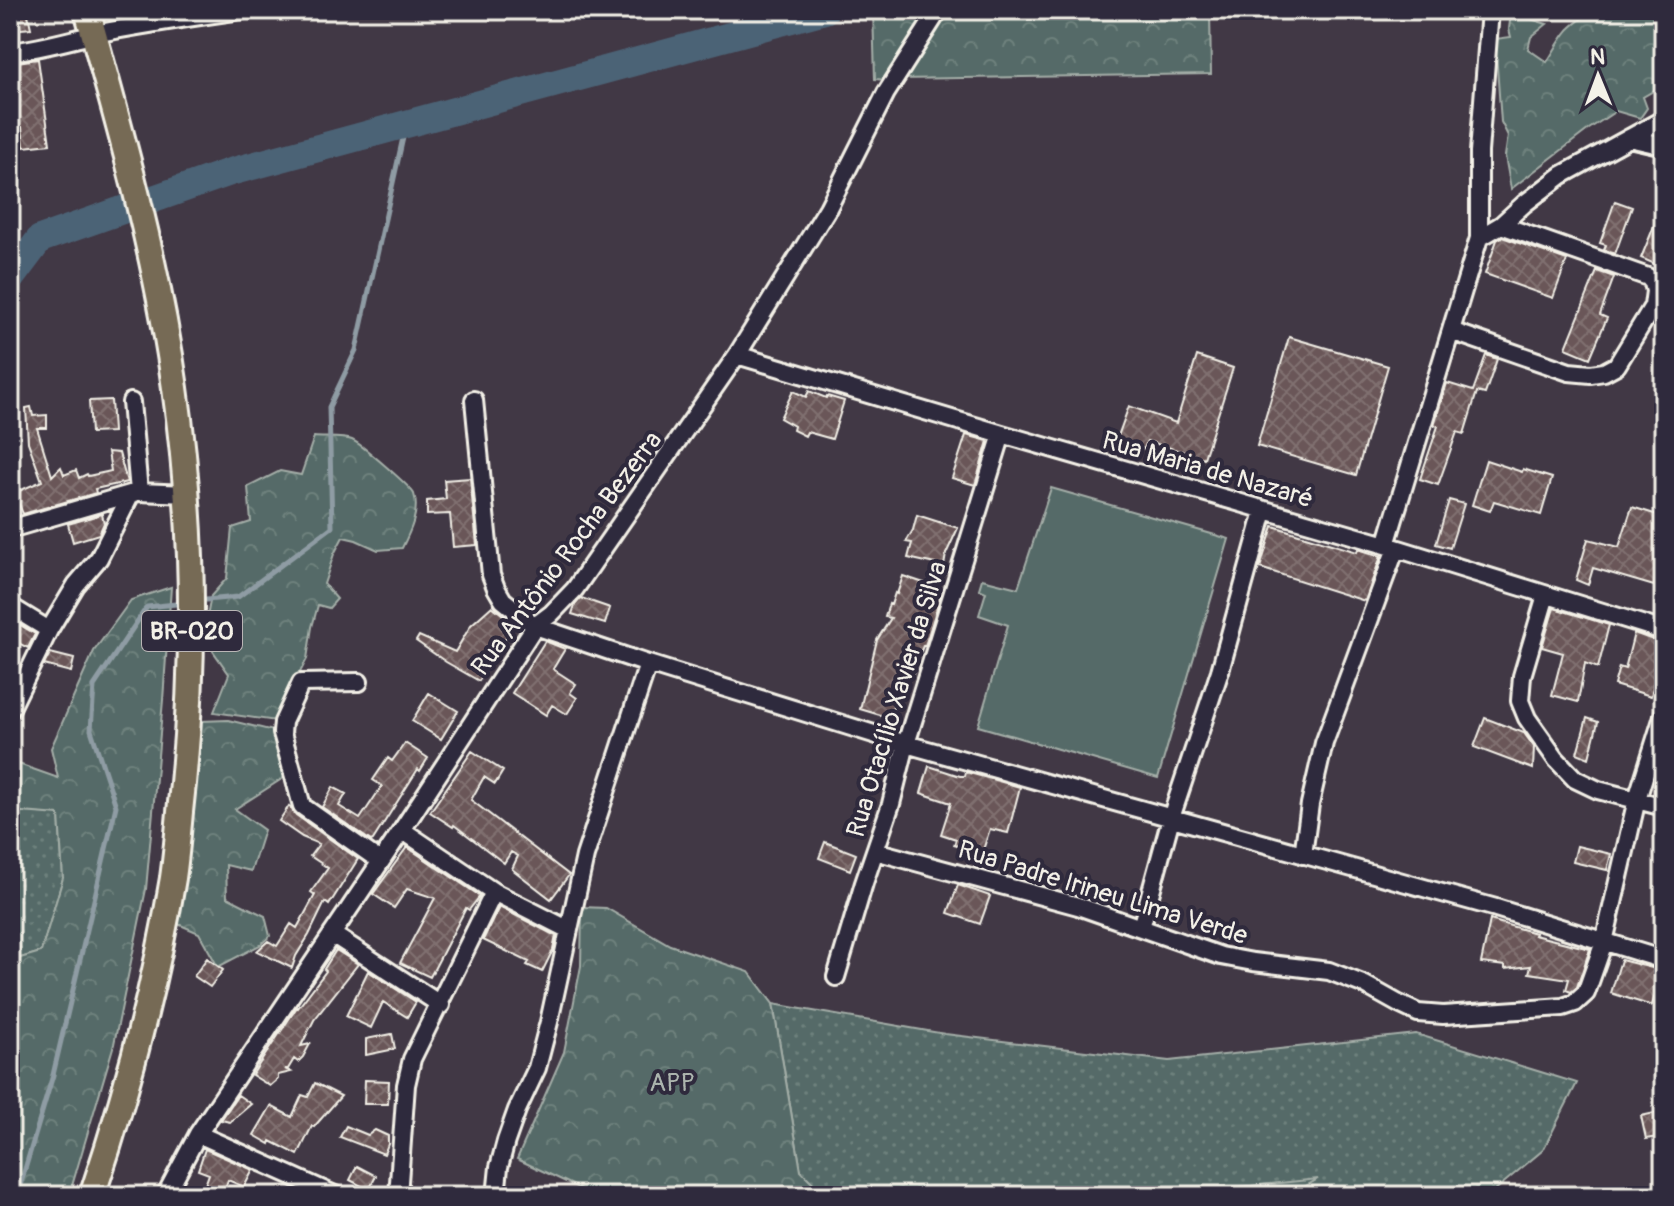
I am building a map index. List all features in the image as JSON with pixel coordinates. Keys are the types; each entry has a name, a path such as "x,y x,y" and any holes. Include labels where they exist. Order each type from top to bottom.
{"highway":[{"name":"BR-020","path":"87,10 129,160 154,270 175,385 188,494 192,639 187,753 173,877 147,1007 92,1196"}],"street":[{"path":"142,10 154,23"},
{"path":"10,52 154,23 242,10"},
{"name":"Rua Antônio Rocha Bezerra","path":"165,1196 198,1134 535,626 575,589 737,355 828,208 886,93 939,10"},
{"path":"1303,855 1310,804 1324,743 1391,546 1479,238 1479,152 1490,10"},
{"path":"1479,238 1501,225 1562,175 1664,119"},
{"path":"1629,138 1664,146"},
{"path":"1451,331 1569,372 1591,374 1617,365 1653,306 1655,291 1648,277 1501,225"},
{"name":"Rua Maria de Nazaré","path":"737,355 1391,546 1664,631"},
{"path":"474,400 491,575 503,600 535,626 906,744 1496,908 1664,960"},
{"path":"10,710 49,630 76,585 99,558 135,493 131,402"},
{"name":"Rua Otacílio Xavier da Silva","path":"836,977 1002,434"},
{"path":"10,529 135,493 188,494"},
{"path":"1141,928 1171,818 1220,671 1264,511"},
{"path":"1546,595 1522,676 1520,701 1527,718 1556,759 1575,779 1598,790 1664,807"},
{"path":"10,606 49,630"},
{"path":"496,1196 506,1141 537,1068 585,856 648,664"},
{"path":"359,682 301,683 283,722 282,733 302,806 380,861"},
{"path":"1604,942 1637,799 1664,713"},
{"path":"402,830 494,892 569,930"},
{"name":"Rua Padre Irineu Lima Verde","path":"875,851 1078,906 1221,956 1329,971 1365,985 1418,1013 1443,1015 1563,1007 1575,1003 1586,993 1604,942"},
{"path":"398,1196 406,1085 412,1059 494,892"},
{"path":"332,934 441,1005"},
{"path":"198,1134 337,1196"}],"green space":[{"path":"873,10 934,10 889,80 875,79"},
{"path":"943,10 1210,10 1211,74 899,79"},
{"path":"1589,10 1664,10 1664,88 1662,86 1643,97 1647,108 1640,118 1616,111 1511,189 1505,156 1508,136 1501,122 1495,39 1511,37 1511,13 1547,24 1531,37 1528,49 1547,62 1567,31"},
{"path":"314,437 352,440 404,483 416,501 411,529 402,548 378,550 343,537 324,584 337,599 329,608 318,605 307,659 296,680 283,722 214,712 229,674 213,651 207,617 211,596 227,578 232,528 251,522 248,487 280,471 301,475"},
{"path":"1051,488 1229,539 1158,778 978,726 1008,625 979,615 986,592 979,589 982,579 1018,588"},
{"path":"171,587 146,889 114,1044 69,1196 10,1196 10,1060 13,1042 10,1037 10,961 41,952 63,878 59,815 10,811 10,761 58,778 51,748 94,651 131,600"},
{"path":"228,720 282,733 291,773 235,809 264,830 251,871 226,865 227,897 265,916 270,936 260,945 218,967 199,933 178,924 174,871 190,803 201,721"},
{"path":"10,811 59,814 63,878 41,952 10,961"},
{"name":"APP","path":"582,907 606,908 670,945 749,972 773,1004 801,1171 826,1196 583,1196 583,1190 517,1159 564,1052 581,966"},
{"path":"773,1004 945,1034 1169,1061 1416,1034 1577,1083 1543,1150 1488,1196 1288,1196 1316,1180 1241,1187 1227,1196 826,1196 801,1171"},
{"path":"1318,1179 1288,1196 1227,1196 1241,1187"}],"building":[{"path":"10,10 27,10 31,28 10,30"},
{"path":"38,59 50,144 24,147 22,127 10,128 10,63"},
{"path":"1615,201 1632,207 1615,254 1604,250 1606,245 1600,243"},
{"path":"1664,202 1664,268 1641,258"},
{"path":"1502,237 1567,260 1553,298 1485,274 1497,240"},
{"path":"1597,271 1614,277 1600,315 1607,318 1590,358 1566,348"},
{"path":"1289,337 1388,366 1356,475 1257,446"},
{"path":"1486,355 1497,359 1485,394 1477,392 1464,434 1457,432 1438,485 1420,479 1438,426 1434,425 1447,383 1473,391"},
{"path":"1197,356 1233,368 1204,458 1147,441 1144,449 1117,439 1129,406 1176,423"},
{"path":"793,391 806,397 809,391 844,401 832,439 807,432 805,436 780,418"},
{"path":"111,400 113,432 91,433 89,401"},
{"path":"31,407 33,416 47,415 47,428 37,428 52,476 61,467 64,475 76,470 79,478 111,471 108,452 119,453 127,482 95,489 96,493 23,514 14,493 42,481 28,442 26,408"},
{"path":"966,435 988,441 975,485 952,478"},
{"path":"1486,460 1552,478 1541,515 1494,501 1490,511 1472,505"},
{"path":"470,478 477,545 453,547 450,514 427,515 427,501 446,499 444,480"},
{"path":"1449,500 1464,504 1450,548 1436,544"},
{"path":"1632,507 1664,517 1664,579 1657,577 1654,586 1593,568 1588,585 1576,580 1588,539 1619,547"},
{"path":"102,514 104,523 99,534 73,542 68,524"},
{"path":"917,515 958,528 944,566 908,558 912,543 906,542"},
{"path":"1273,526 1357,552 1358,549 1381,556 1365,601 1260,568"},
{"path":"903,576 939,588 940,598 913,673 904,671 890,718 860,709 877,640 891,618 885,617"},
{"path":"581,598 610,608 605,624 572,614"},
{"path":"492,606 514,624 479,681 416,641 419,636 455,652 471,625"},
{"path":"1554,608 1609,625 1598,668 1585,663 1578,702 1552,695 1563,653 1542,647"},
{"path":"10,619 35,634 28,648 10,639"},
{"path":"1634,633 1664,644 1651,696 1614,685 1619,667 1625,669"},
{"path":"545,641 565,649 553,669 576,684 570,693 577,698 567,714 552,705 546,715 512,693"},
{"path":"50,653 74,659 71,672 44,665"},
{"path":"429,693 458,711 441,739 412,721"},
{"path":"1485,718 1524,733 1534,747 1533,769 1474,747"},
{"path":"1587,718 1598,722 1589,758 1577,753"},
{"path":"405,743 428,758 373,840 322,807 333,787 346,794 339,806 360,819 382,786 373,780 388,758 392,761"},
{"path":"472,751 503,771 495,784 484,777 471,800 569,875 551,899 512,869 518,856 511,852 504,863 454,825 430,812"},
{"path":"929,766 960,776 965,776 966,772 1020,787 1008,833 990,829 982,853 954,845 956,839 941,834 951,803 921,793"},
{"path":"289,806 296,815 358,859 329,905 325,902 292,968 257,951 268,941 277,946 291,924 297,928 315,895 311,892 328,868 310,856 319,844 302,837 279,821"},
{"path":"825,842 856,854 850,870 819,858"},
{"path":"1577,846 1611,854 1607,870 1573,862"},
{"path":"407,847 480,896 469,910 466,908 430,977 400,963 435,898 407,889 394,908 373,894"},
{"path":"958,885 990,896 980,924 948,913"},
{"path":"499,907 556,936 542,972 527,965 529,962 483,940"},
{"path":"1490,920 1590,949 1577,987 1571,992 1566,990 1569,979 1529,973 1531,966 1505,969 1505,966 1481,963"},
{"path":"336,950 358,964 314,1020 301,1046 310,1044 303,1057 298,1062 294,1059 285,1069 291,1072 278,1075 270,1086 252,1075 297,1007 326,971 324,969"},
{"path":"207,958 223,970 210,987 194,976"},
{"path":"1621,960 1664,971 1664,1000 1654,998 1652,1006 1611,993"},
{"path":"368,971 416,1002 407,1017 383,1002 371,1028 346,1016"},
{"path":"392,1034 395,1049 366,1055 366,1039"},
{"path":"365,1080 389,1081 388,1104 364,1104"},
{"path":"315,1083 341,1096 312,1126 298,1155 254,1135 271,1106 292,1117 302,1095 308,1097"},
{"path":"238,1095 251,1104 230,1122 221,1120"},
{"path":"1664,1111 1664,1136 1646,1139 1641,1116"},
{"path":"346,1126 368,1135 375,1130 388,1136 384,1154 340,1137"},
{"path":"205,1149 253,1170 244,1187 228,1180 222,1196 201,1196 209,1174 198,1170"},
{"path":"357,1166 376,1176 369,1190 350,1180"}],"waterway":[{"path":"10,279 40,239 230,172 825,10"},
{"path":"206,600 238,597 332,527 329,407 356,350 406,124"},
{"path":"17,1196 53,1075 116,806 91,730 94,686 147,607 176,604"}]}
